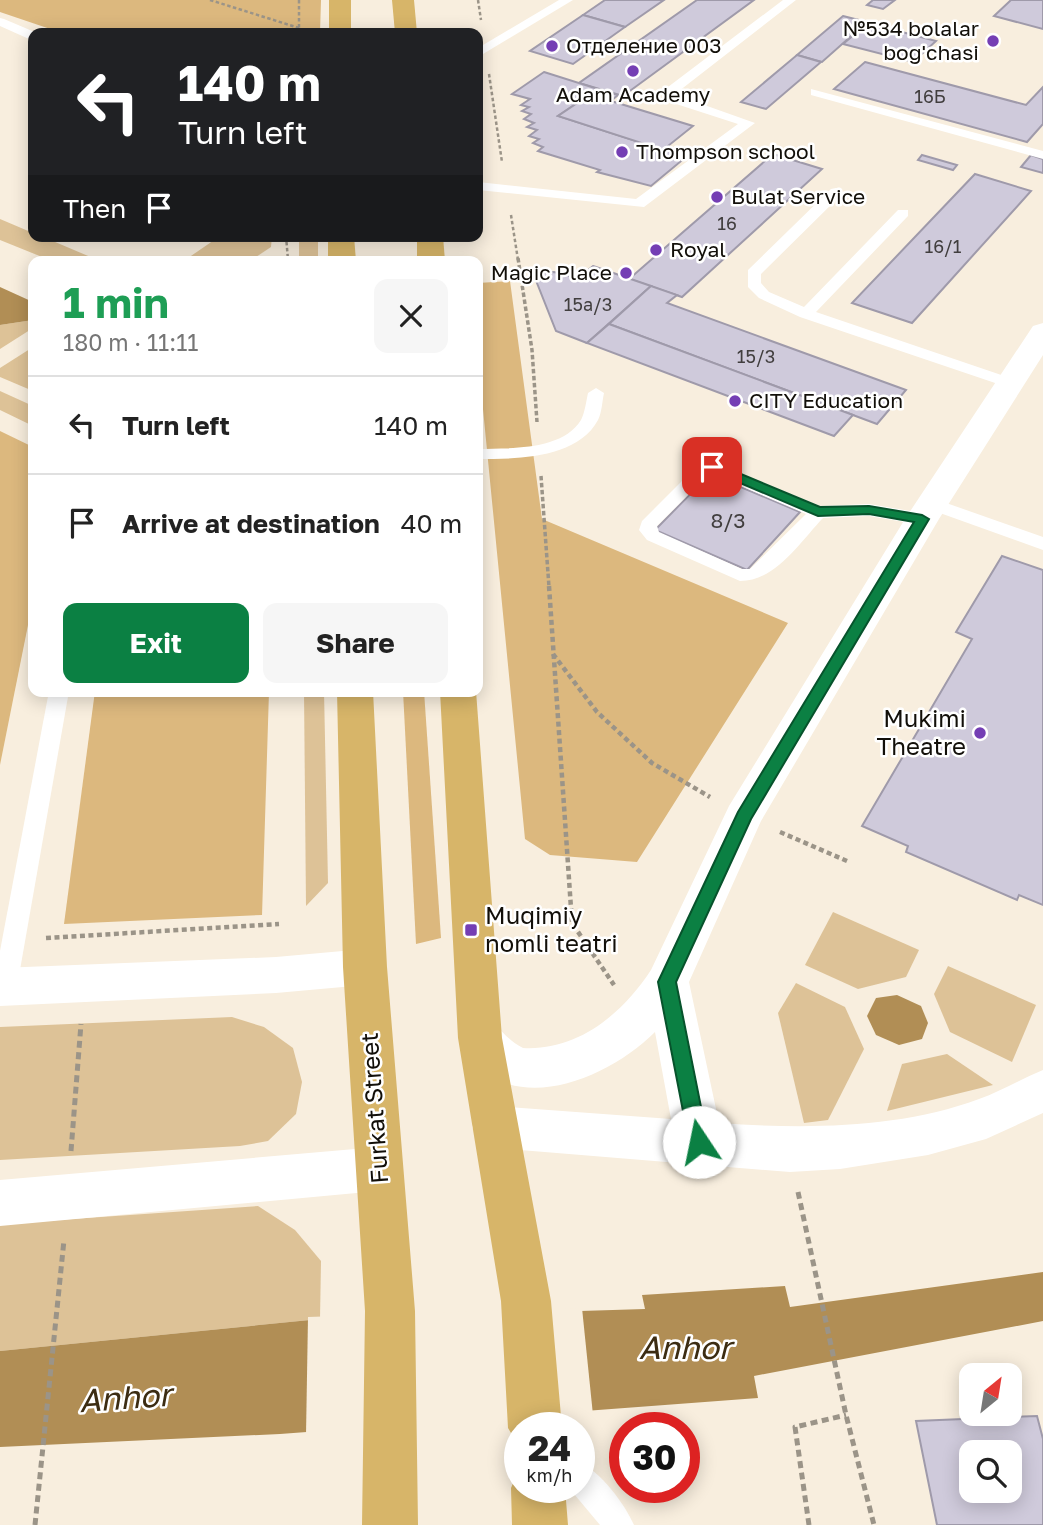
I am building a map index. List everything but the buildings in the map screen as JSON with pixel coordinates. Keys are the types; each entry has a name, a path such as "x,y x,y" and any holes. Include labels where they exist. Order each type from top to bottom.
{"main road":[{"path":"340,0 340,28"},
{"path":"403,0 406,28"},
{"name":"Furkat Street","path":"355,697 365,967 390,1311 390,1525"},
{"path":"458,697 471,930 480,1038 526,1301 535,1412"},
{"path":"539,1503 540,1525"}],"street":[{"path":"480,1038 499,1058 519,1068 551,1069 593,1052 637,1021 667,982 743,817 927,512 1043,332"},
{"path":"3,987 276,975 365,967"},
{"path":"667,982 699,1142"},
{"path":"495,1127 790,1150 840,1147 928,1134 986,1118 1043,1091"},
{"path":"0,1203 68,1199 378,1169"}],"lane":[{"path":"483,50 567,0"},
{"path":"483,187 639,204 748,123 683,103 673,98 673,90 790,0"},
{"path":"0,22 28,34"},
{"path":"816,92 1043,155"},
{"path":"836,192 753,274 753,284 764,295 806,314 1010,383"},
{"path":"806,314 902,214"},
{"path":"483,454 539,450 575,434 589,421 596,393"},
{"path":"818,512 763,570 752,575 740,575 653,536 648,530 649,525 704,469 712,467 818,512 927,512 1043,544"},
{"path":"3,987 15,940 58,697"},
{"path":"595,1496 620,1525"}],"path":[{"path":"210,0 299,28 299,0"},
{"path":"553,654 597,712 652,763 743,817 847,861"},
{"path":"15,940 279,924"},
{"path":"35,1525 68,1199 84,984 93,935"},
{"path":"790,1150 808,1247 874,1525"},
{"path":"808,1525 795,1427 846,1415"}],"shaded area":[{"path":"0,0 321,0 320,28 47,28 0,12"},
{"path":"0,219 28,231 28,242 55,242 88,256 40,256 0,240"},
{"path":"211,242 271,242 271,247 258,256 191,256"},
{"path":"299,242 318,242 318,256 299,256"},
{"path":"510,281 542,519 788,623 637,862 550,855 525,839 483,409 483,283"},
{"path":"28,321 28,331 0,349 0,325"},
{"path":"28,350 28,389 0,377 0,368"},
{"path":"0,391 28,404 28,424 0,410"},
{"path":"0,431 28,445 28,625 0,765"},
{"path":"94,697 269,697 262,915 64,924"},
{"path":"304,697 324,697 328,883 306,906"},
{"path":"403,697 424,697 441,938 416,944"},
{"path":"833,912 919,950 906,977 858,989 805,965"},
{"path":"948,966 1036,1005 1012,1062 950,1032 934,994"},
{"path":"796,983 845,1007 864,1049 828,1120 804,1123 778,1013"},
{"path":"232,1017 264,1027 293,1048 302,1082 296,1114 268,1141 240,1146 0,1160 0,1027"},
{"path":"947,1054 993,1085 887,1111 902,1064"},
{"path":"258,1206 295,1230 321,1261 320,1319 0,1351 0,1224"}],"water":[{"path":"0,287 28,300 28,321 0,325"},
{"path":"897,995 921,1006 928,1023 922,1039 899,1045 876,1035 867,1016 876,998"},
{"name":"Anhor","path":"1043,1272 1043,1321 754,1376 758,1398 572,1412 504,1412 504,1417 280,1434 0,1447 0,1351 320,1319 645,1309 642,1295 785,1286 790,1307"}],"pier":[{"path":"582,1308 593,1412 504,1412 504,1421 306,1435 308,1317"}],"place":[{"name":"№534 bolalar bog'chasi","path":"993,41"},
{"name":"Отделение 003","path":"552,46"},
{"name":"Adam Academy","path":"633,71"},
{"name":"Thompson school","path":"622,152"},
{"name":"Bulat Service","path":"717,197"},
{"name":"Royal","path":"656,250"},
{"name":"Magic Place","path":"626,273"},
{"name":"CITY Education","path":"735,401"},
{"name":"Mukimi Theatre","path":"980,733"},
{"name":"Muqimiy nomli teatri","path":"471,930"}],"route":[{"path":"699,1142 667,982 743,817 922,519 869,510 818,512 720,468 712,467"}]}
